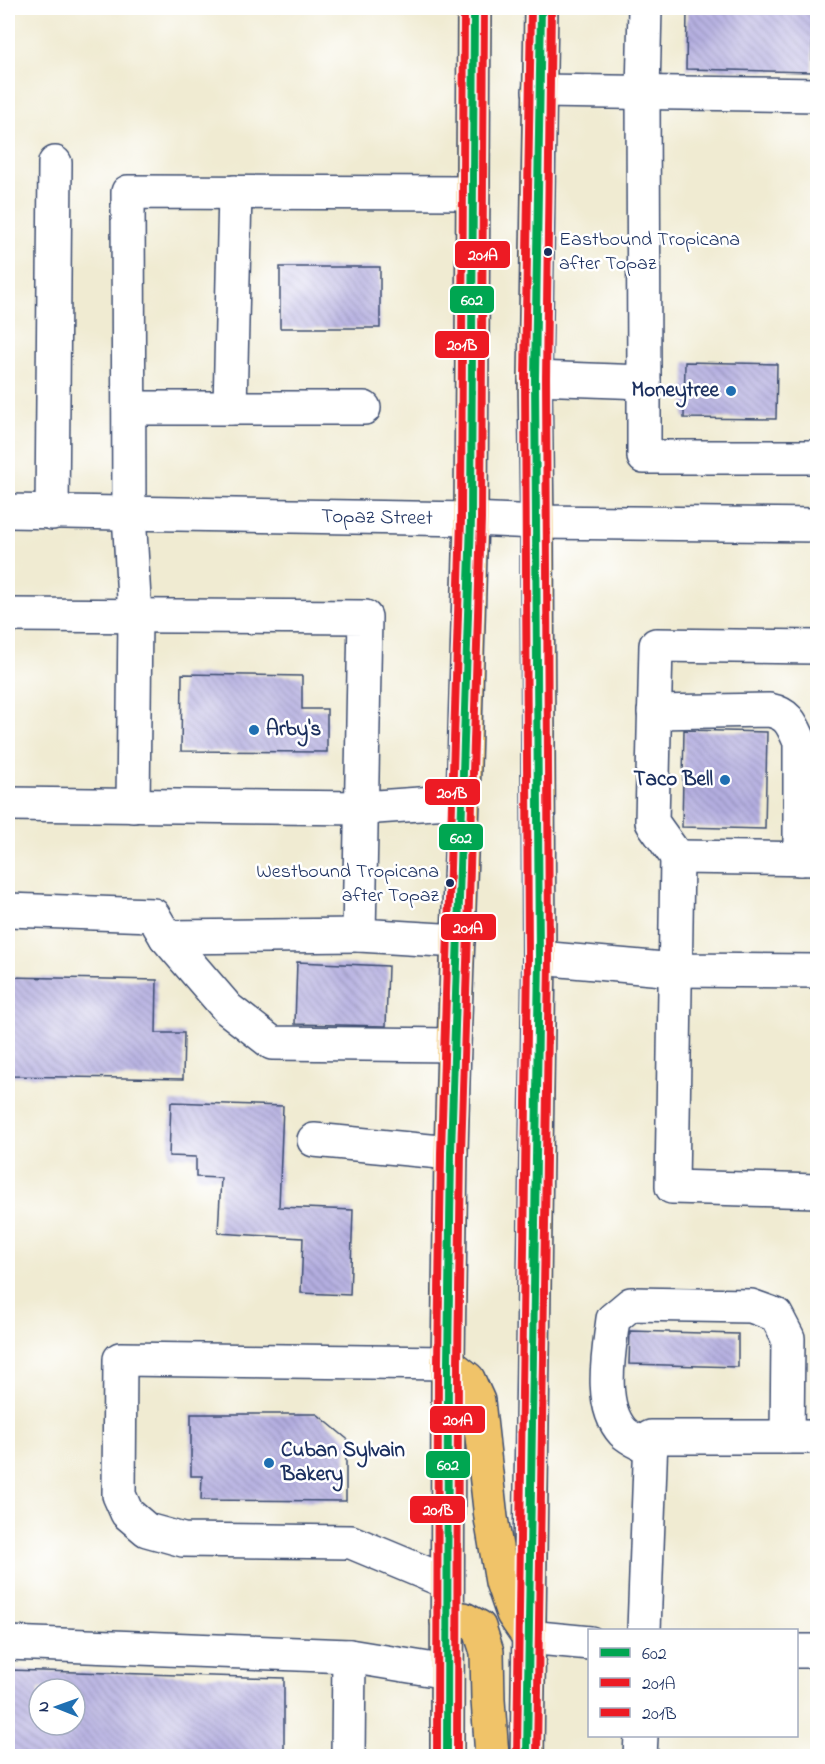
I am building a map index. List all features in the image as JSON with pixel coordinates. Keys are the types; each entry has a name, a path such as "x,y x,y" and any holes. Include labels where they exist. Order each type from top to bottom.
{"main road":[{"path":"447,1756 451,1153 471,519 474,8"},
{"path":"527,1756 538,958 535,378 541,8"},
{"path":"448,1363 468,1379 478,1401 491,1518 502,1582 513,1614 528,1637"},
{"path":"447,1621 464,1619 479,1627 488,1652 488,1700 492,1756"}],"street":[{"path":"645,8 643,92 644,457 818,457"},
{"path":"539,91 818,95"},
{"path":"52,513 56,163"},
{"path":"133,806 135,616 129,514 128,192 472,193"},
{"path":"230,408 235,192"},
{"path":"535,378 644,382"},
{"path":"129,408 364,408"},
{"name":"Topaz Street","path":"8,511 537,522 818,525"},
{"path":"8,615 365,617 359,935"},
{"path":"818,647 656,645 652,822 677,857 672,1187 818,1191"},
{"path":"654,712 769,710 782,712 792,725 800,742 809,859 677,857"},
{"path":"8,804 362,808 463,801"},
{"path":"8,910 153,915 166,937 228,1009 272,1043 454,1045"},
{"path":"166,937 359,935 459,941"},
{"path":"538,958 675,970 818,971"},
{"path":"314,1140 451,1153"},
{"path":"644,1629 651,1449 651,1437 802,1437 788,1338 776,1315 751,1306 631,1304 613,1318 607,1369 610,1410 624,1432 651,1449"},
{"path":"447,1582 351,1542 183,1540 147,1530 127,1513 119,1495 119,1484 120,1359 448,1363"},
{"path":"528,1637 588,1643"},
{"path":"8,1643 349,1656 447,1672"},
{"path":"798,1651 818,1651"},
{"path":"348,1756 349,1656"},
{"path":"640,1756 641,1737"}],"building":[{"path":"687,11 813,13 812,72 686,69"},
{"path":"280,267 380,267 380,328 280,328"},
{"name":"Moneytree","path":"685,362 777,364 776,419 684,418"},
{"name":"Arby's","path":"182,674 302,676 302,709 327,709 327,752 181,751"},
{"name":"Taco Bell","path":"684,730 767,732 765,829 682,827"},
{"path":"297,962 388,966 386,1026 295,1024"},
{"path":"8,977 157,980 156,1033 184,1033 183,1079 8,1076"},
{"path":"171,1102 283,1106 279,1207 353,1210 350,1295 301,1293 303,1238 218,1233 221,1178 196,1177 196,1157 169,1156"},
{"path":"630,1331 738,1334 738,1367 629,1364"},
{"name":"Cuban Sylvain Bakery","path":"191,1414 317,1414 352,1443 346,1450 346,1501 201,1500 202,1476 191,1476"},
{"path":"8,1670 284,1678 284,1756 8,1756"}],"transit line":[{"name":"201B","path":"437,1756 441,1153 461,519 464,8"},
{"name":"602","path":"447,1756 451,1153 471,519 474,8"},
{"name":"201A","path":"457,1756 461,1153 481,519 484,8"},
{"name":"201B","path":"517,1756 528,958 525,378 531,8"},
{"name":"602","path":"527,1756 539,958 535,378 541,8"},
{"name":"201A","path":"537,1756 549,958 546,378 551,8"}],"place":[{"name":"Eastbound Tropicana after Topaz","path":"548,252"},
{"name":"Moneytree","path":"731,391"},
{"name":"Arby's","path":"254,730"},
{"name":"Taco Bell","path":"725,780"},
{"name":"Westbound Tropicana after Topaz","path":"450,883"},
{"name":"Cuban Sylvain Bakery","path":"269,1463"}]}
